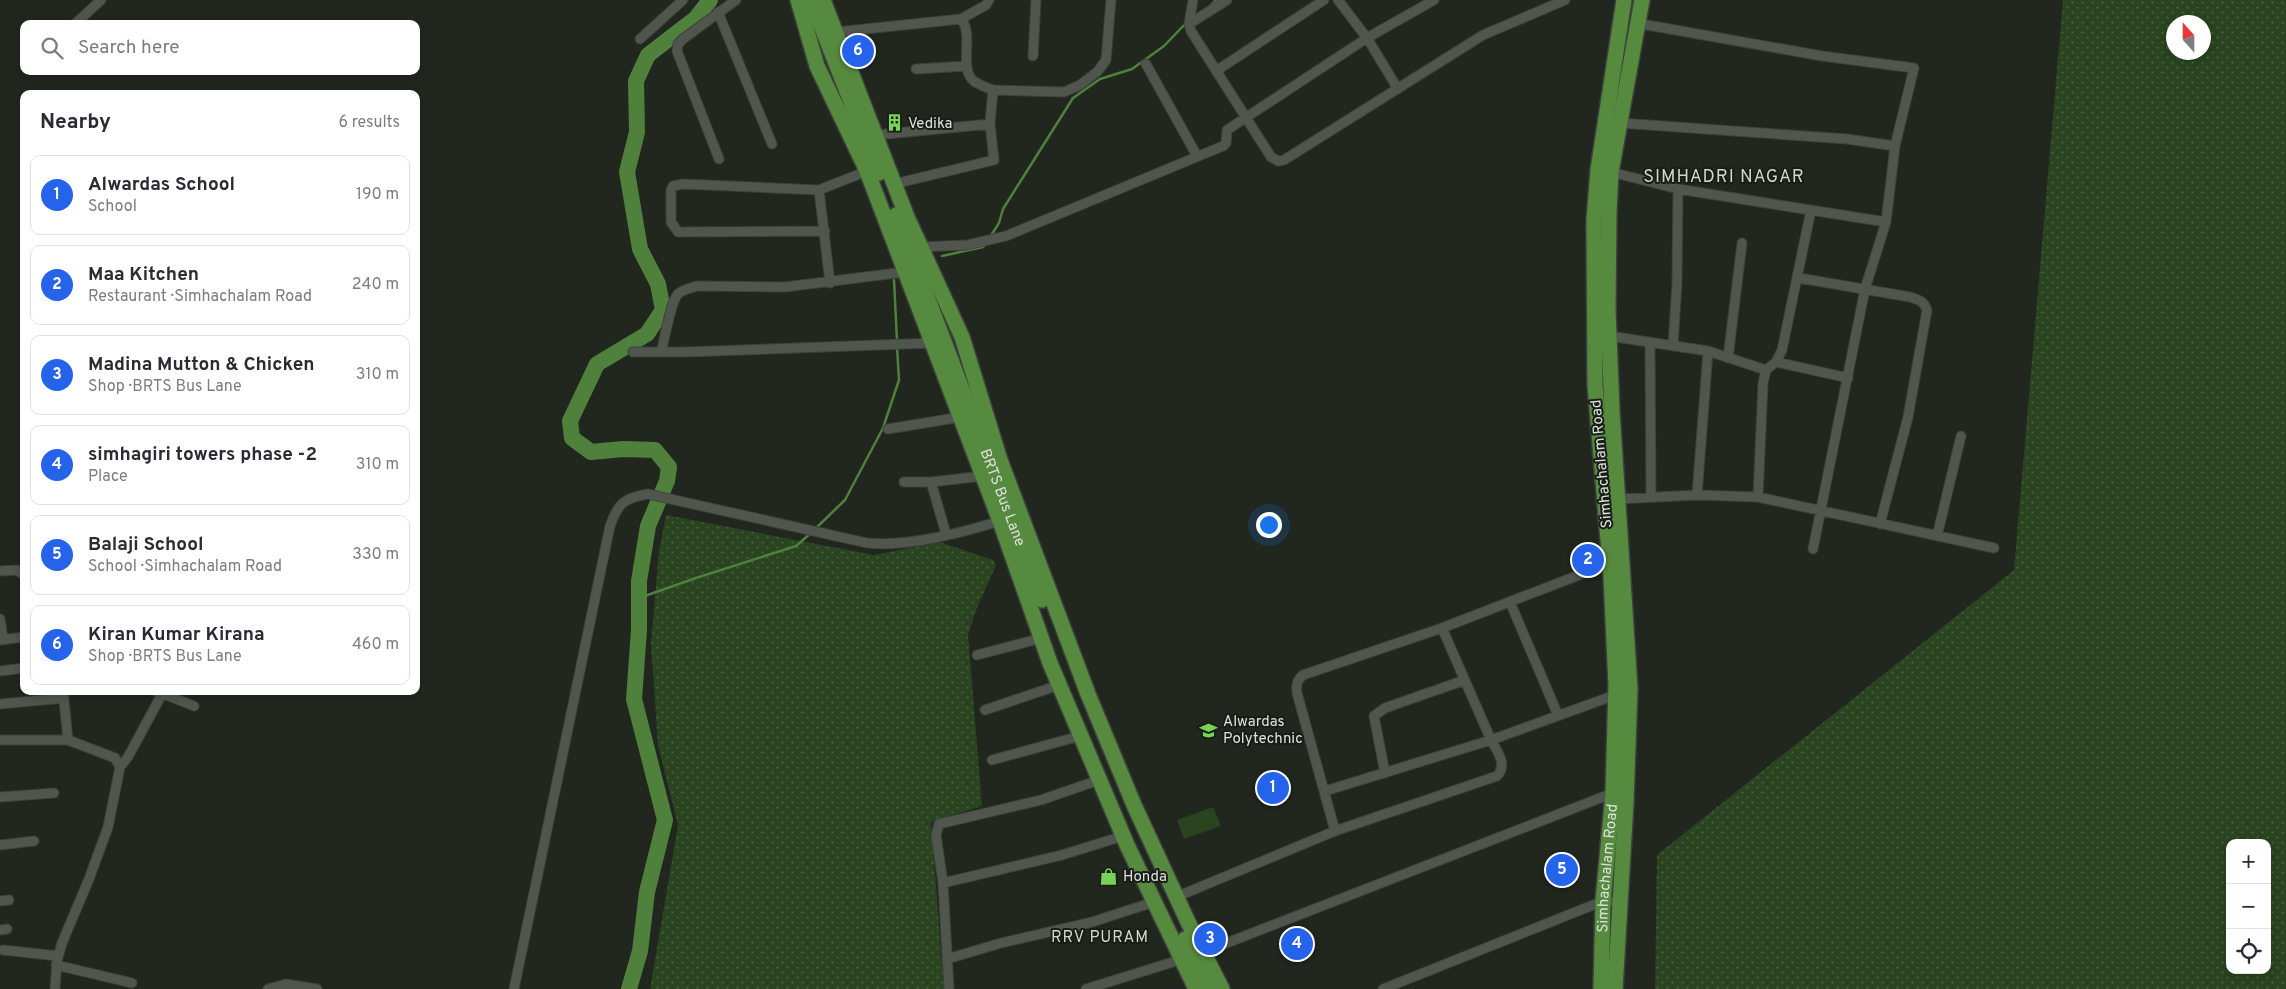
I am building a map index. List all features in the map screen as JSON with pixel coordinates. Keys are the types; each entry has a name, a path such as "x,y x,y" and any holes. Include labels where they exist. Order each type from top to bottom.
{"main road":[{"path":"798,0 817,66 868,171 1000,521 1059,685 1080,736 1154,902 1193,956 1222,989"},
{"name":"BRTS Bus Lane","path":"811,0 927,294 1025,556 1116,787 1208,989"},
{"path":"823,0 894,184 964,344 997,451 1088,694 1134,806 1176,897 1193,956 1196,989"},
{"name":"Simhachalam Road","path":"1601,989 1602,901 1613,793 1620,690 1595,385 1594,220 1605,171 1624,0"},
{"path":"1615,989 1626,802 1620,690 1619,500 1612,411 1609,336 1609,212 1605,171 1620,123 1636,23 1642,0"},
{"path":"1604,501 1619,500"}],"street":[{"path":"79,20 101,0"},
{"path":"640,38 683,0"},
{"path":"719,159 677,51 678,44 683,39 736,0"},
{"path":"836,32 961,19 986,5 989,0"},
{"path":"1033,56 1036,0"},
{"path":"961,19 965,24 968,34 967,66 969,75 974,81 993,90 1064,92 1080,85 1098,72 1106,60 1111,0"},
{"path":"1193,0 1189,24 1191,31 1271,156 1278,161 1284,160 1483,35 1565,0"},
{"path":"1189,24 1227,0"},
{"path":"1216,71 1324,0"},
{"path":"1338,0 1368,38 1398,89"},
{"path":"921,247 980,242 1006,236 1223,146 1226,143 1228,130 1368,38 1434,0"},
{"path":"718,12 772,144"},
{"path":"1636,23 1822,56 1914,68 1895,146 1886,222 1866,289 1813,549"},
{"path":"1146,64 1197,156"},
{"path":"916,69 967,66"},
{"path":"894,184 994,160 990,124 993,90"},
{"path":"1620,123 1847,139 1895,146"},
{"path":"876,135 990,124"},
{"path":"825,231 678,232 671,222 671,190 678,184 819,190 868,171"},
{"path":"1605,171 1678,189 1886,222"},
{"path":"1673,346 1677,282 1678,189"},
{"path":"819,190 830,283"},
{"path":"1758,497 1763,383 1766,370 1776,362 1782,350 1799,278 1811,210"},
{"path":"1728,358 1742,244"},
{"path":"662,352 674,303 678,294 687,288 697,286 784,287 830,283 905,272"},
{"path":"1799,278 1920,300 1925,304 1927,310 1908,417 1880,524"},
{"path":"1609,336 1708,351 1766,370"},
{"path":"633,352 933,343"},
{"path":"1650,343 1651,497"},
{"path":"1697,495 1708,351"},
{"path":"1776,362 1848,378"},
{"path":"888,429 961,418"},
{"path":"1937,536 1961,436"},
{"path":"904,482 931,482 983,476"},
{"path":"931,482 946,534"},
{"path":"514,989 610,526 616,510 629,497 648,494 820,532 884,544 904,543 1000,521"},
{"path":"1619,500 1697,495 1758,497 1994,548"},
{"path":"1336,831 1297,693 1296,683 1299,678 1303,675 1442,628 1610,563"},
{"path":"0,571 18,570 20,572"},
{"path":"1510,602 1558,716"},
{"path":"0,619 2,640 20,638"},
{"path":"1176,897 1336,831 1498,776 1503,766 1442,628"},
{"path":"977,655 1042,638"},
{"path":"0,671 20,668"},
{"path":"1385,773 1374,721 1378,712 1465,680"},
{"path":"985,710 1059,685"},
{"path":"1325,791 1491,740 1558,716 1620,690"},
{"path":"0,704 63,695 68,740"},
{"path":"55,989 57,960 108,827 120,767 128,757 158,695"},
{"path":"166,695 194,706"},
{"path":"992,760 1080,736"},
{"path":"0,740 68,740 115,758 120,767"},
{"path":"949,989 943,883 936,835 939,824 1041,800 1099,780"},
{"path":"0,797 54,793"},
{"path":"1086,989 1193,956 1613,793"},
{"path":"943,883 1062,855 1123,836"},
{"path":"0,844 34,841"},
{"path":"1383,989 1602,901 1619,902"},
{"path":"947,959 1001,943 1092,922 1154,902"},
{"path":"3,950 57,960 132,983"},
{"path":"268,989 286,984 317,989"}],"green space":[{"path":"2063,0 2286,0 2286,989 1655,989 1657,855 2014,570"},
{"path":"666,515 874,555 940,542 993,560 996,565 968,634 982,806 931,822 944,989 650,989 678,825 658,745 651,644 659,551"},
{"path":"1213,807 1221,826 1184,839 1177,820"}],"waterway":[{"path":"629,989 640,951 647,892 665,820 634,699 639,630 639,581 648,526 667,481 669,467 655,450 623,449 591,452 572,438 570,421 597,364 647,334 663,310 658,284 640,249 627,172 637,132 636,81 648,55 696,18 710,0"},
{"path":"1210,6 1216,0"},
{"path":"990,237 999,223 1003,209 1073,98 1100,79 1132,69 1164,46 1187,22"},
{"path":"942,256 983,247 986,243"},
{"path":"894,280 897,341"},
{"path":"815,529 845,500 883,428 899,380 897,347"},
{"path":"639,598 796,546 811,533"}],"place":[{"name":"Kiran Kumar Kirana","path":"858,51"},
{"name":"Vedika","path":"894,123"},
{"name":"Maa Kitchen","path":"1588,560"},
{"name":"Alwardas Polytechnic","path":"1209,730"},
{"name":"Alwardas School","path":"1273,788"},
{"name":"Balaji School","path":"1562,870"},
{"name":"Honda","path":"1109,876"},
{"name":"Madina Mutton & Chicken","path":"1210,939"},
{"name":"simhagiri towers phase -2","path":"1297,944"}],"district":[{"name":"SIMHADRI NAGAR","path":"1724,176"},
{"name":"RRV PURAM","path":"1100,936"}]}
